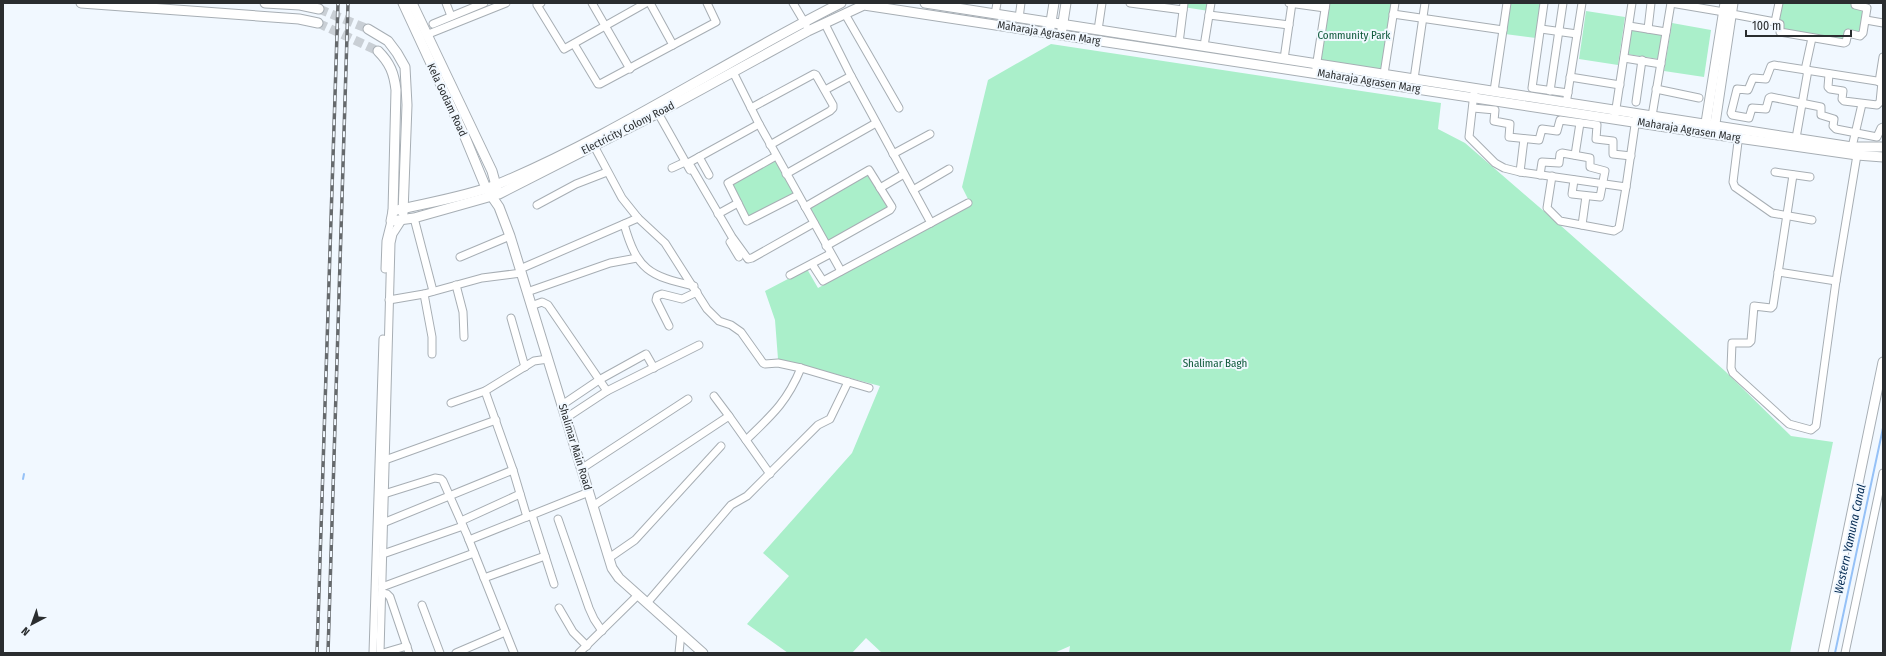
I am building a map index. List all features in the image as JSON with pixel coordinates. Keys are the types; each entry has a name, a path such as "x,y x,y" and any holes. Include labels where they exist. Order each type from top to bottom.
{"street":[{"path":"81,3 299,19 318,23"},
{"path":"265,3 300,5 319,9"},
{"name":"Kela Godam Road","path":"403,3 465,136 486,188 495,196"},
{"name":"Kela Godam Road","path":"412,3 479,144 496,184 495,196"},
{"path":"446,3 451,16"},
{"path":"426,35 484,3"},
{"path":"434,24 451,16 477,8 506,3"},
{"path":"592,3 630,69"},
{"path":"537,4 564,49 646,3"},
{"path":"650,3 673,45"},
{"path":"574,44 599,84 630,69 716,22 707,3"},
{"path":"793,3 808,31"},
{"name":"Electricity Colony Road","path":"392,221 414,218 495,196 592,143 804,22 841,3"},
{"name":"Maharaja Agrasen Marg","path":"925,3 1384,74 1414,79 1474,93 1494,91 1567,98 1615,114"},
{"path":"996,14 997,3"},
{"path":"1019,18 1021,3"},
{"path":"1049,33 1054,3"},
{"path":"1061,35 1066,3"},
{"path":"1098,30 1102,3"},
{"path":"1130,3 1184,7 1183,43 1186,54"},
{"path":"1204,46 1210,3"},
{"path":"1289,3 1325,6 1315,73"},
{"path":"1284,59 1292,3"},
{"path":"1384,74 1394,3"},
{"path":"1414,79 1425,3"},
{"path":"1494,91 1507,3"},
{"path":"1544,3 1532,88 1550,91 1567,98 1582,3"},
{"path":"1550,91 1563,3"},
{"path":"1615,114 1632,3"},
{"path":"1648,29 1652,3"},
{"path":"1652,116 1671,3 1727,10 1780,24 1779,32 1781,33 1845,43 1848,33 1863,34 1867,8 1855,5 1855,3"},
{"path":"1710,129 1727,10 1733,3"},
{"path":"1775,22 1778,3"},
{"name":"Maharaja Agrasen Marg","path":"855,6 864,5 1315,73 1474,93 1710,129 1857,155 1883,157"},
{"path":"939,16 940,5"},
{"name":"Electricity Colony Road","path":"393,211 486,188 592,143 658,113 808,31 845,14 855,6"},
{"path":"845,14 899,108"},
{"path":"1393,14 1503,30"},
{"path":"1209,15 1289,25"},
{"path":"1866,20 1883,23"},
{"path":"825,24 851,76 930,223"},
{"path":"1629,26 1666,32"},
{"path":"1541,29 1577,34"},
{"path":"368,30 388,42 397,52 405,67 407,105 403,208 402,220 393,234 391,243 388,300 383,523 382,590 382,653 408,650 390,598 382,590"},
{"path":"1796,138 1812,38"},
{"path":"373,653 386,241 392,221 393,211 396,90 394,73 388,61 378,51"},
{"path":"1829,74 1829,88 1843,91 1842,99 1844,101 1876,106 1879,104 1883,57"},
{"path":"1624,58 1661,64"},
{"path":"1636,102 1642,60"},
{"path":"1881,82 1773,65 1766,80 1753,78 1748,90 1737,89 1731,113 1732,115 1749,118 1753,107 1766,109 1770,97 1821,107 1821,115 1834,120 1835,128 1877,137 1881,128 1883,127"},
{"path":"733,72 770,145 830,254 841,271"},
{"path":"751,108 814,74 833,105 832,110 770,145"},
{"path":"825,90 851,76"},
{"path":"1570,77 1620,85"},
{"path":"1656,89 1699,98"},
{"path":"1474,93 1469,135 1471,140 1495,163 1504,168 1520,172 1626,187"},
{"path":"1852,147 1862,104"},
{"path":"1473,108 1495,110 1494,121 1510,124 1508,137 1539,140 1542,129 1557,131 1560,120 1597,125 1596,138 1613,141 1612,153 1631,156"},
{"path":"658,113 739,257"},
{"name":"Maharaja Agrasen Marg","path":"1636,118 1652,116 1710,129"},
{"path":"1552,176 1547,209 1560,221 1614,231 1618,229 1636,118"},
{"path":"786,174 876,123"},
{"path":"1575,155 1580,123"},
{"path":"759,124 690,162 690,164 718,214 748,259 814,223"},
{"path":"893,154 930,134"},
{"path":"1739,134 1733,182 1735,187 1767,210 1787,216 1812,220"},
{"name":"Maharaja Agrasen Marg","path":"1739,134 1796,138 1852,147 1883,146"},
{"path":"1520,172 1524,139"},
{"path":"592,143 622,198 638,218 666,242 712,315 741,332 763,363 778,363 801,368 870,388"},
{"path":"1540,175 1543,162 1558,164 1561,153 1590,158 1590,167 1605,170 1601,197 1572,194 1574,180"},
{"path":"1793,175 1773,307 1756,305 1753,307 1751,342 1736,342 1732,345 1732,369 1789,424 1811,430 1816,426 1836,281 1857,155"},
{"path":"776,156 728,182 738,203 749,222 798,195"},
{"path":"699,157 709,175"},
{"path":"672,168 685,162"},
{"path":"805,207 869,170 892,207 891,209 826,246"},
{"path":"913,190 949,170"},
{"path":"537,205 576,184 607,172"},
{"path":"1775,172 1810,178"},
{"path":"880,188 904,174"},
{"name":"Shalimar Main Road","path":"495,196 510,236 612,568 619,578 703,653"},
{"path":"1582,225 1586,196"},
{"path":"718,214 738,203"},
{"path":"812,264 822,280 968,203"},
{"path":"414,218 433,291"},
{"path":"388,300 424,294 482,278 521,271 638,218"},
{"path":"624,224 630,244 637,258 644,267 667,280 696,289"},
{"path":"460,257 510,236"},
{"path":"790,275 830,254"},
{"path":"527,292 610,263 637,258"},
{"path":"1778,272 1836,281"},
{"path":"456,285 463,312 464,337"},
{"path":"669,326 656,300 656,296 662,294 680,299 696,289"},
{"path":"424,294 432,337 432,354"},
{"path":"531,306 542,302 548,305 607,391"},
{"path":"511,318 524,367"},
{"path":"566,418 607,391 699,345"},
{"path":"562,405 599,380 646,354 654,368"},
{"path":"451,403 485,391 534,361 548,359"},
{"path":"1823,653 1883,362"},
{"path":"746,440 775,413 785,401 801,368"},
{"path":"647,603 731,505 747,496 818,425 833,416 848,382"},
{"path":"485,391 520,494 545,556 554,584"},
{"path":"714,396 770,474"},
{"path":"582,469 688,399"},
{"path":"593,506 729,416"},
{"path":"385,460 496,420"},
{"path":"609,558 629,545 640,535 721,446"},
{"path":"383,523 513,470"},
{"path":"1845,653 1883,473"},
{"path":"384,494 437,478 443,481 462,523 514,653"},
{"path":"469,540 589,492"},
{"path":"383,554 462,523 520,494"},
{"path":"558,519 589,608 602,631"},
{"path":"382,590 474,553"},
{"path":"484,578 545,556"},
{"path":"579,653 638,594"},
{"path":"422,605 440,653"},
{"path":"559,608 573,632 587,646"},
{"path":"456,653 505,632"},
{"path":"679,653 682,633"}],"green space":[{"path":"1184,3 1210,3 1209,11 1183,7"},
{"name":"Community Park","path":"1324,3 1394,3 1383,71 1319,61"},
{"path":"1510,3 1541,3 1536,38 1505,34"},
{"path":"1781,3 1853,3 1852,7 1865,9 1861,33 1845,31 1843,41 1781,31 1783,21 1778,20"},
{"path":"1586,11 1625,17 1618,65 1579,59"},
{"path":"1672,23 1711,30 1704,77 1664,71"},
{"path":"1631,30 1662,35 1658,59 1627,54"},
{"name":"Shalimar Bagh","path":"1051,44 1441,103 1438,129 1465,143 1560,225 1725,371 1791,436 1833,442 1790,653 1069,653 1070,646 1054,653 882,653 866,638 852,653 788,653 747,624 789,576 763,553 852,453 880,386 778,359 775,320 765,291 807,269 818,288 971,205 962,187 988,80"},
{"path":"776,160 794,194 749,219 730,184"},
{"path":"869,173 889,208 827,243 807,207"}],"waterway":[{"name":"Western Yamuna Canal","path":"1835,653 1883,428"},
{"path":"23,479 24,474"}],"tunnel":[{"path":"319,9 368,29"},
{"path":"318,23 378,51"}],"railway":[{"path":"317,653 338,3"},
{"path":"328,653 348,3"}]}
